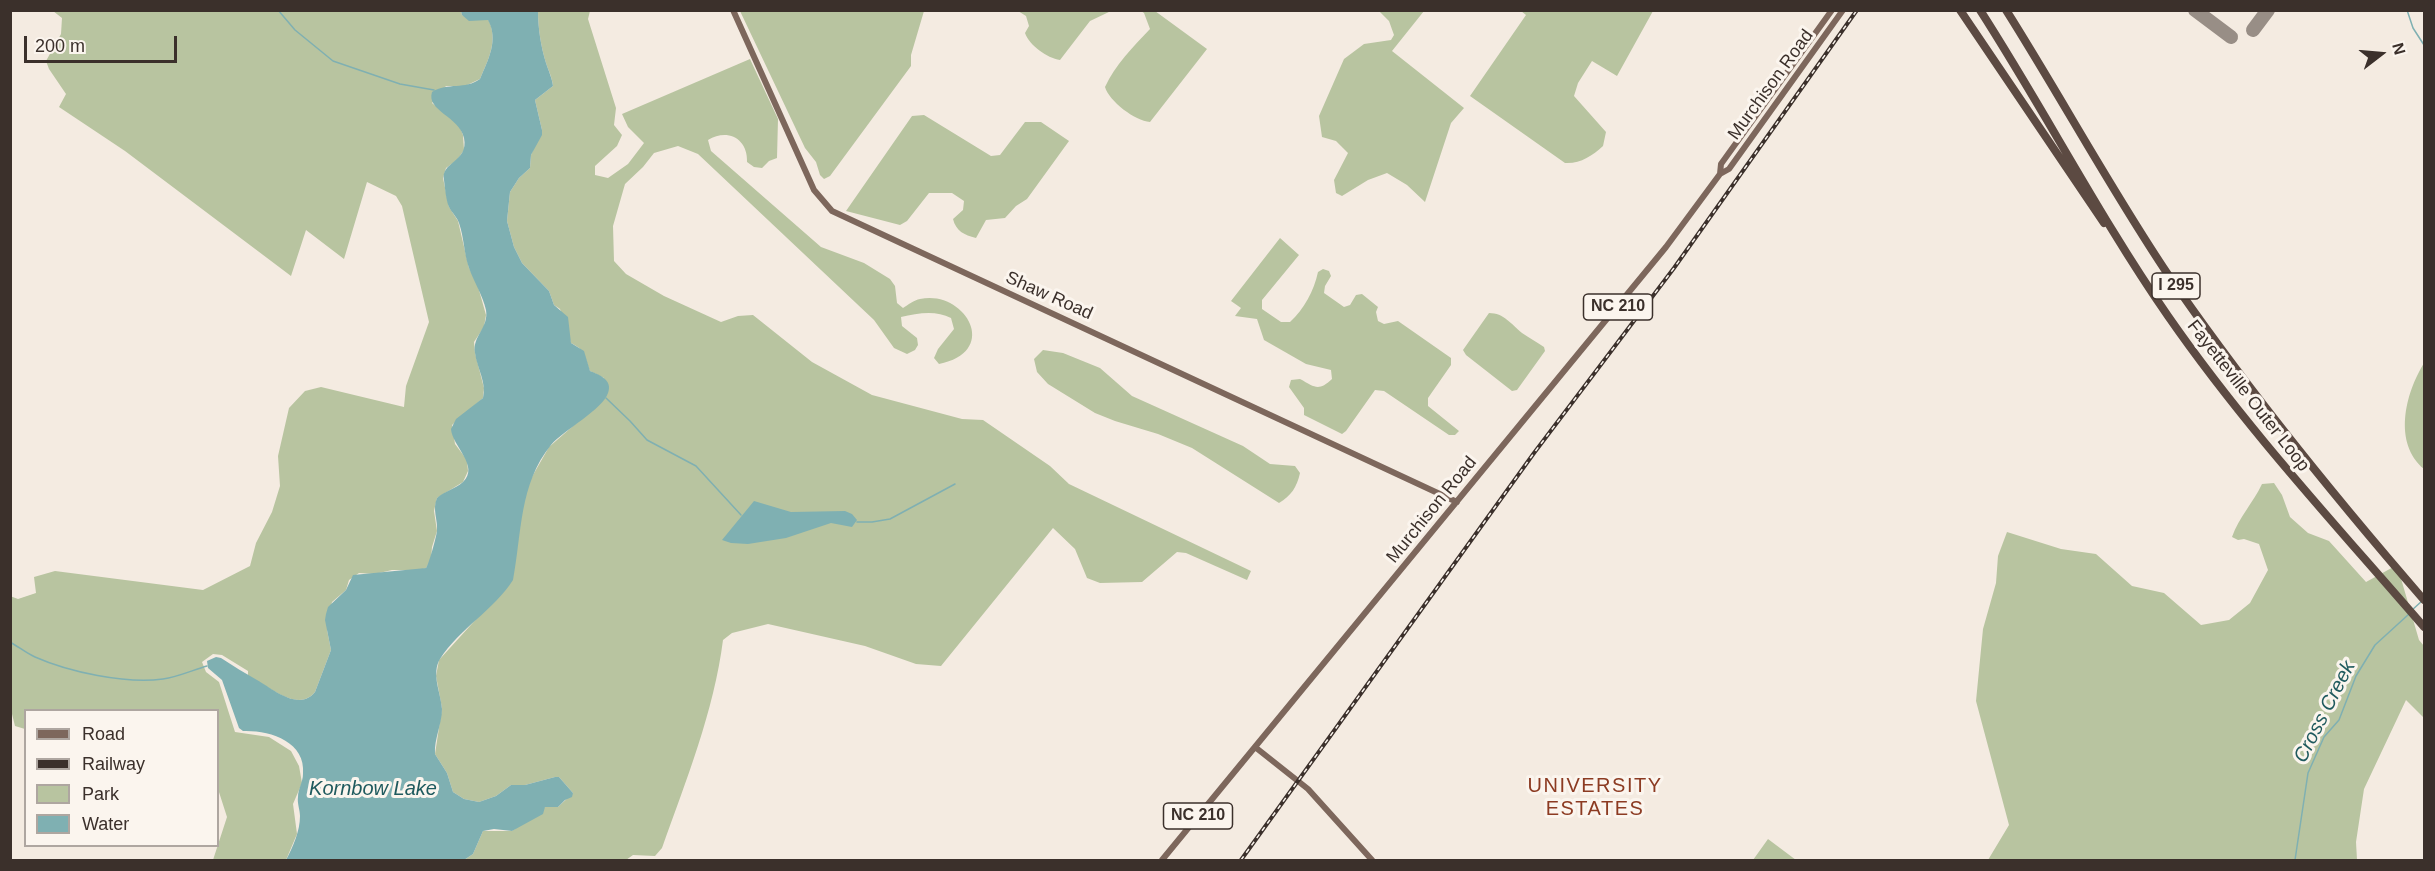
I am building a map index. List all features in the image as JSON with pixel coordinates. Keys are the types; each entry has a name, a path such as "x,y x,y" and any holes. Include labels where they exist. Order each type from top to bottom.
{"highway":[{"path":"1959,10 2042,135 2136,268"},
{"name":"Fayetteville Outer Loop","path":"1980,10 2136,268 2234,406 2300,486 2424,627"},
{"name":"Fayetteville Outer Loop","path":"2006,10 2131,216 2187,301 2286,436 2424,600"}],"main road":[{"name":"Shaw Road","path":"733,10 814,190 832,211 1457,502"},
{"name":"Murchison Road","path":"1720,174 1721,164 1832,10"},
{"name":"Murchison Road","path":"1162,861 1642,277 1720,174 1729,169 1843,10"},
{"path":"1255,747 1308,789 1372,861"}],"green space":[{"path":"461,10 462,15 475,20 488,19 491,27 493,35 491,50 480,79 465,86 446,86 432,103 459,125 463,135 464,150 457,160 446,168 443,178 449,207 458,221 469,268 477,283 486,315 484,327 474,342 484,388 483,398 452,425 455,444 467,460 468,471 463,482 437,498 434,511 437,531 431,559 426,568 420,570 359,573 349,580 346,590 332,602 327,630 331,650 315,692 308,698 291,699 282,695 248,676 248,671 222,655 213,654 202,662 206,672 219,682 235,732 269,737 291,751 299,766 302,783 293,804 297,834 286,860 213,860 227,817 219,792 219,709 24,709 24,729 15,726 10,706 10,596 18,599 36,593 34,577 55,571 203,590 250,566 256,543 272,512 280,486 278,456 289,408 305,391 321,387 404,407 406,386 429,322 402,206 396,196 367,182 344,259 306,230 291,276 125,151 59,107 66,94 46,61 61,34 62,18 53,11"},
{"path":"538,11 590,11 588,19 616,108 614,125 622,135 617,146 595,166 595,175 608,178 628,164 644,143 628,127 622,114 750,59 778,119 777,158 769,161 762,168 754,167 747,162 744,147 740,141 729,135 708,140 711,151 821,247 864,263 890,279 895,286 897,303 903,308 920,299 936,298 950,303 962,312 970,323 972,335 969,347 958,357 939,364 934,358 938,349 954,329 951,318 933,313 914,314 901,317 902,326 917,338 918,345 915,350 907,354 894,348 874,320 698,154 678,146 654,153 625,184 613,226 614,261 626,274 664,296 721,322 738,316 753,315 812,362 872,395 962,419 983,420 1050,466 1069,484 1251,571 1247,580 1186,553 1177,552 1142,582 1100,583 1087,578 1075,549 1053,528 941,666 916,664 865,646 768,624 732,633 723,640 713,693 698,746 662,848 655,856 633,855 626,860 464,860 473,854 483,831 512,831 545,807 558,807 573,793 559,777 555,777 525,785 511,785 496,796 479,802 464,799 453,792 447,773 435,754 442,708 436,676 439,660 479,616 517,547 522,509 529,482 549,447 605,398 604,378 590,371 582,352 571,343 560,309 554,305 549,291 522,263 514,247 507,221 510,192 519,178 530,168 531,155 542,130 535,100 553,86 541,44"},
{"path":"740,11 924,11 911,55 911,66 830,176 824,179 820,175 816,162 805,148"},
{"path":"1018,11 1111,11 1090,21 1060,60 1044,54 1030,42 1025,33 1029,26 1026,16"},
{"path":"1141,11 1155,11 1207,49 1150,122 1137,118 1123,109 1105,87 1119,64 1150,29"},
{"path":"1379,11 1424,11 1392,51 1464,108 1451,123 1425,202 1407,185 1387,173 1368,180 1342,196 1336,193 1334,180 1348,153 1336,141 1322,137 1319,116 1344,59 1364,44 1391,40 1394,35 1389,21"},
{"path":"1521,11 1653,11 1617,76 1592,61 1578,83 1574,96 1606,132 1603,146 1581,161 1565,163 1470,96 1526,15"},
{"path":"924,115 991,156 1000,155 1025,122 1041,122 1069,141 1027,199 1016,206 1005,218 986,220 976,238 964,234 956,227 953,219 963,210 964,201 952,193 929,193 907,221 900,225 846,211 912,116"},
{"path":"1280,238 1299,255 1262,300 1262,309 1281,322 1290,322 1308,299 1318,272 1323,269 1329,271 1331,276 1324,293 1344,307 1350,305 1356,295 1362,294 1378,307 1376,312 1378,321 1384,324 1398,321 1451,358 1451,365 1428,398 1428,406 1459,431 1455,435 1449,435 1384,391 1375,390 1342,434 1304,415 1304,408 1289,387 1291,380 1300,379 1320,387 1332,379 1331,370 1306,364 1264,340 1257,319 1235,316 1241,308 1231,301"},
{"path":"1489,313 1503,317 1544,347 1545,351 1517,390 1512,391 1466,355 1463,350"},
{"path":"1043,350 1063,353 1100,368 1132,396 1243,446 1270,464 1295,466 1300,473 1295,487 1279,503 1192,448 1095,413 1048,384 1037,372 1034,359"},
{"path":"2424,363 2424,469 2414,458 2408,446 2405,418 2407,403"},
{"path":"2274,483 2282,495 2290,517 2308,533 2329,541 2366,582 2397,565 2419,640 2424,646 2424,718 2406,700 2364,789 2356,842 2357,860 1988,860 2009,825 1976,701 1983,629 1996,583 1998,556 2007,532 2061,549 2096,554 2132,586 2164,593 2201,625 2229,620 2250,603 2268,570 2259,544 2232,537 2262,484"},
{"path":"1768,839 1796,860 1753,860"}],"water":[{"name":"Kornbow Lake","path":"461,11 538,11 541,44 553,86 535,100 542,135 531,155 530,168 519,178 510,192 507,221 514,247 522,263 549,291 554,305 568,317 571,343 584,351 590,371 605,379 609,388 605,399 599,406 557,439 541,460 527,492 513,580 496,601 448,648 437,665 436,677 442,709 435,754 447,773 453,792 464,799 479,802 496,796 511,785 525,785 555,777 559,777 573,793 572,797 558,807 545,807 543,814 512,831 494,829 483,831 473,854 464,860 286,860 299,827 298,799 303,777 299,753 274,735 243,731 239,728 222,680 208,668 207,661 216,657 221,658 286,697 301,700 309,698 315,692 331,650 325,620 328,607 346,590 353,575 426,568 437,531 435,507 437,498 463,482 467,476 467,463 452,436 451,429 456,419 483,398 484,387 475,347 485,322 486,310 469,268 461,228 449,207 445,190 444,174 462,152 464,138 456,124 438,109 431,99 432,92 438,89 468,84 480,79 491,50 493,35 488,20 469,21"},
{"path":"754,501 791,512 845,511 857,520 852,527 831,523 786,538 748,544 722,540"}],"waterway":[{"path":"278,10 295,30 333,61 400,84 434,90"},
{"name":"Cross Creek","path":"2407,10 2413,28 2424,45"},
{"path":"606,398 647,440 696,466 741,515"},
{"path":"857,522 890,519 955,484"},
{"name":"Cross Creek","path":"2412,610 2422,601"},
{"name":"Cross Creek","path":"2295,860 2308,773 2324,737 2339,720 2356,676 2375,645 2409,614"},
{"path":"10,642 49,662 98,676 132,680 163,679 207,666"}],"taxiway":[{"path":"2195,10 2231,37"},
{"path":"2253,30 2268,10"}],"railway":[{"path":"1241,860 1534,453 1674,268 1857,10"}],"district":[{"name":"UNIVERSITY ESTATES","path":"1595,798"}]}
